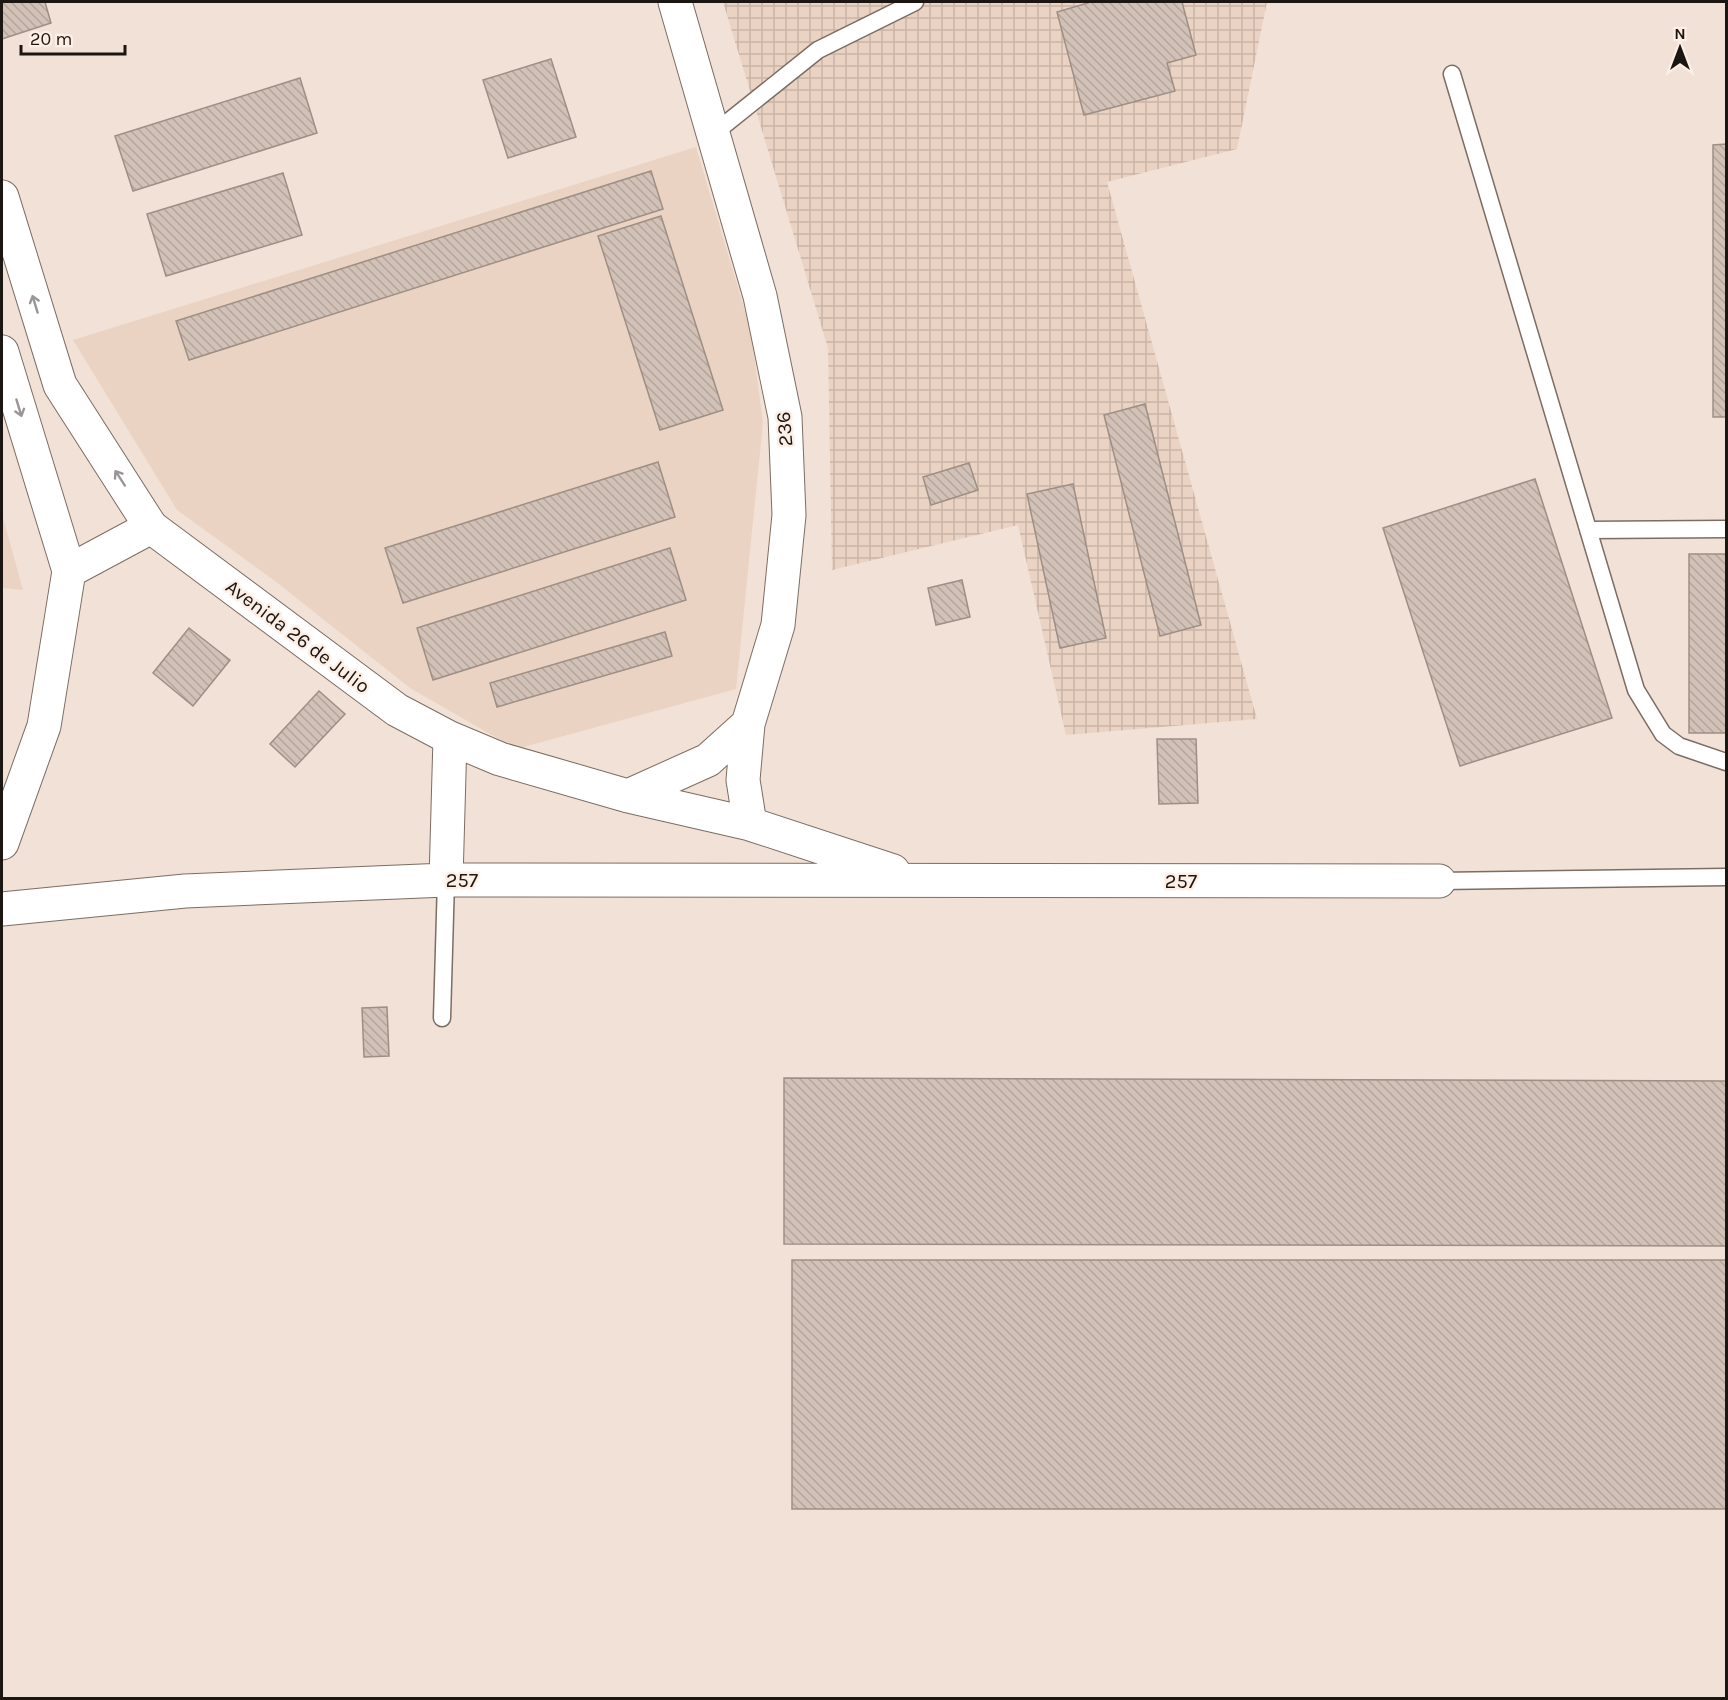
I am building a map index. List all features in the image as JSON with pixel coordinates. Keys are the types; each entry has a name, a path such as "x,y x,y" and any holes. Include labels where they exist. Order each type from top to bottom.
{"street":[{"name":"236","path":"675,2 760,296 785,417 789,515 778,626 748,724 743,780 750,824"},
{"name":"Avenida 26 de Julio","path":"2,197 60,385 152,527 397,710 450,738 500,759 628,796"},
{"path":"2,352 69,571 44,726 2,843"},
{"path":"69,571 152,527"},
{"path":"628,796 708,760 748,724"},
{"path":"446,880 450,738"},
{"name":"257","path":"628,796 750,824 924,880"},
{"name":"257","path":"2,909 185,891 446,880 1439,880"}],"lane":[{"path":"713,134 818,50 915,2"},
{"path":"1452,74 1636,690 1663,734 1679,746 1726,762"},
{"path":"1588,530 1726,529"},
{"path":"1439,880 1726,877"},
{"path":"442,1018 446,880"}],"shaded area":[{"path":"723,2 1267,2 1237,149 1107,182 1257,719 1066,735 1018,525 832,570 828,348"},
{"path":"696,147 751,331 763,423 736,689 516,749 410,688 275,581 177,510 73,340"},
{"path":"2,514 23,590 2,588"}],"building":[{"path":"2,2 45,2 51,23 2,39"},
{"path":"1088,2 1182,2 1196,55 1167,63 1175,91 1084,115 1057,12"},
{"path":"551,59 576,137 508,158 483,80"},
{"path":"300,78 317,133 133,191 115,136"},
{"path":"1726,144 1726,417 1713,417 1713,145"},
{"path":"651,171 663,209 189,360 176,321"},
{"path":"283,173 302,235 166,276 147,214"},
{"path":"661,216 723,410 660,430 598,236"},
{"path":"1145,404 1201,625 1160,636 1104,415"},
{"path":"658,462 675,517 403,603 385,548"},
{"path":"969,463 978,490 931,505 923,477"},
{"path":"1535,479 1612,718 1460,766 1383,528"},
{"path":"1073,484 1106,638 1060,648 1027,494"},
{"path":"670,548 686,600 433,680 417,628"},
{"path":"1689,554 1726,554 1726,733 1689,733"},
{"path":"962,580 970,617 936,625 928,588"},
{"path":"189,628 230,660 193,706 153,673"},
{"path":"665,632 672,656 497,707 490,683"},
{"path":"319,691 345,714 295,767 270,744"},
{"path":"1157,739 1196,739 1198,803 1159,804"},
{"path":"387,1007 389,1056 364,1057 362,1008"},
{"path":"784,1078 1726,1081 1726,1246 784,1244"},
{"path":"792,1260 1726,1260 1726,1509 792,1509"}]}
